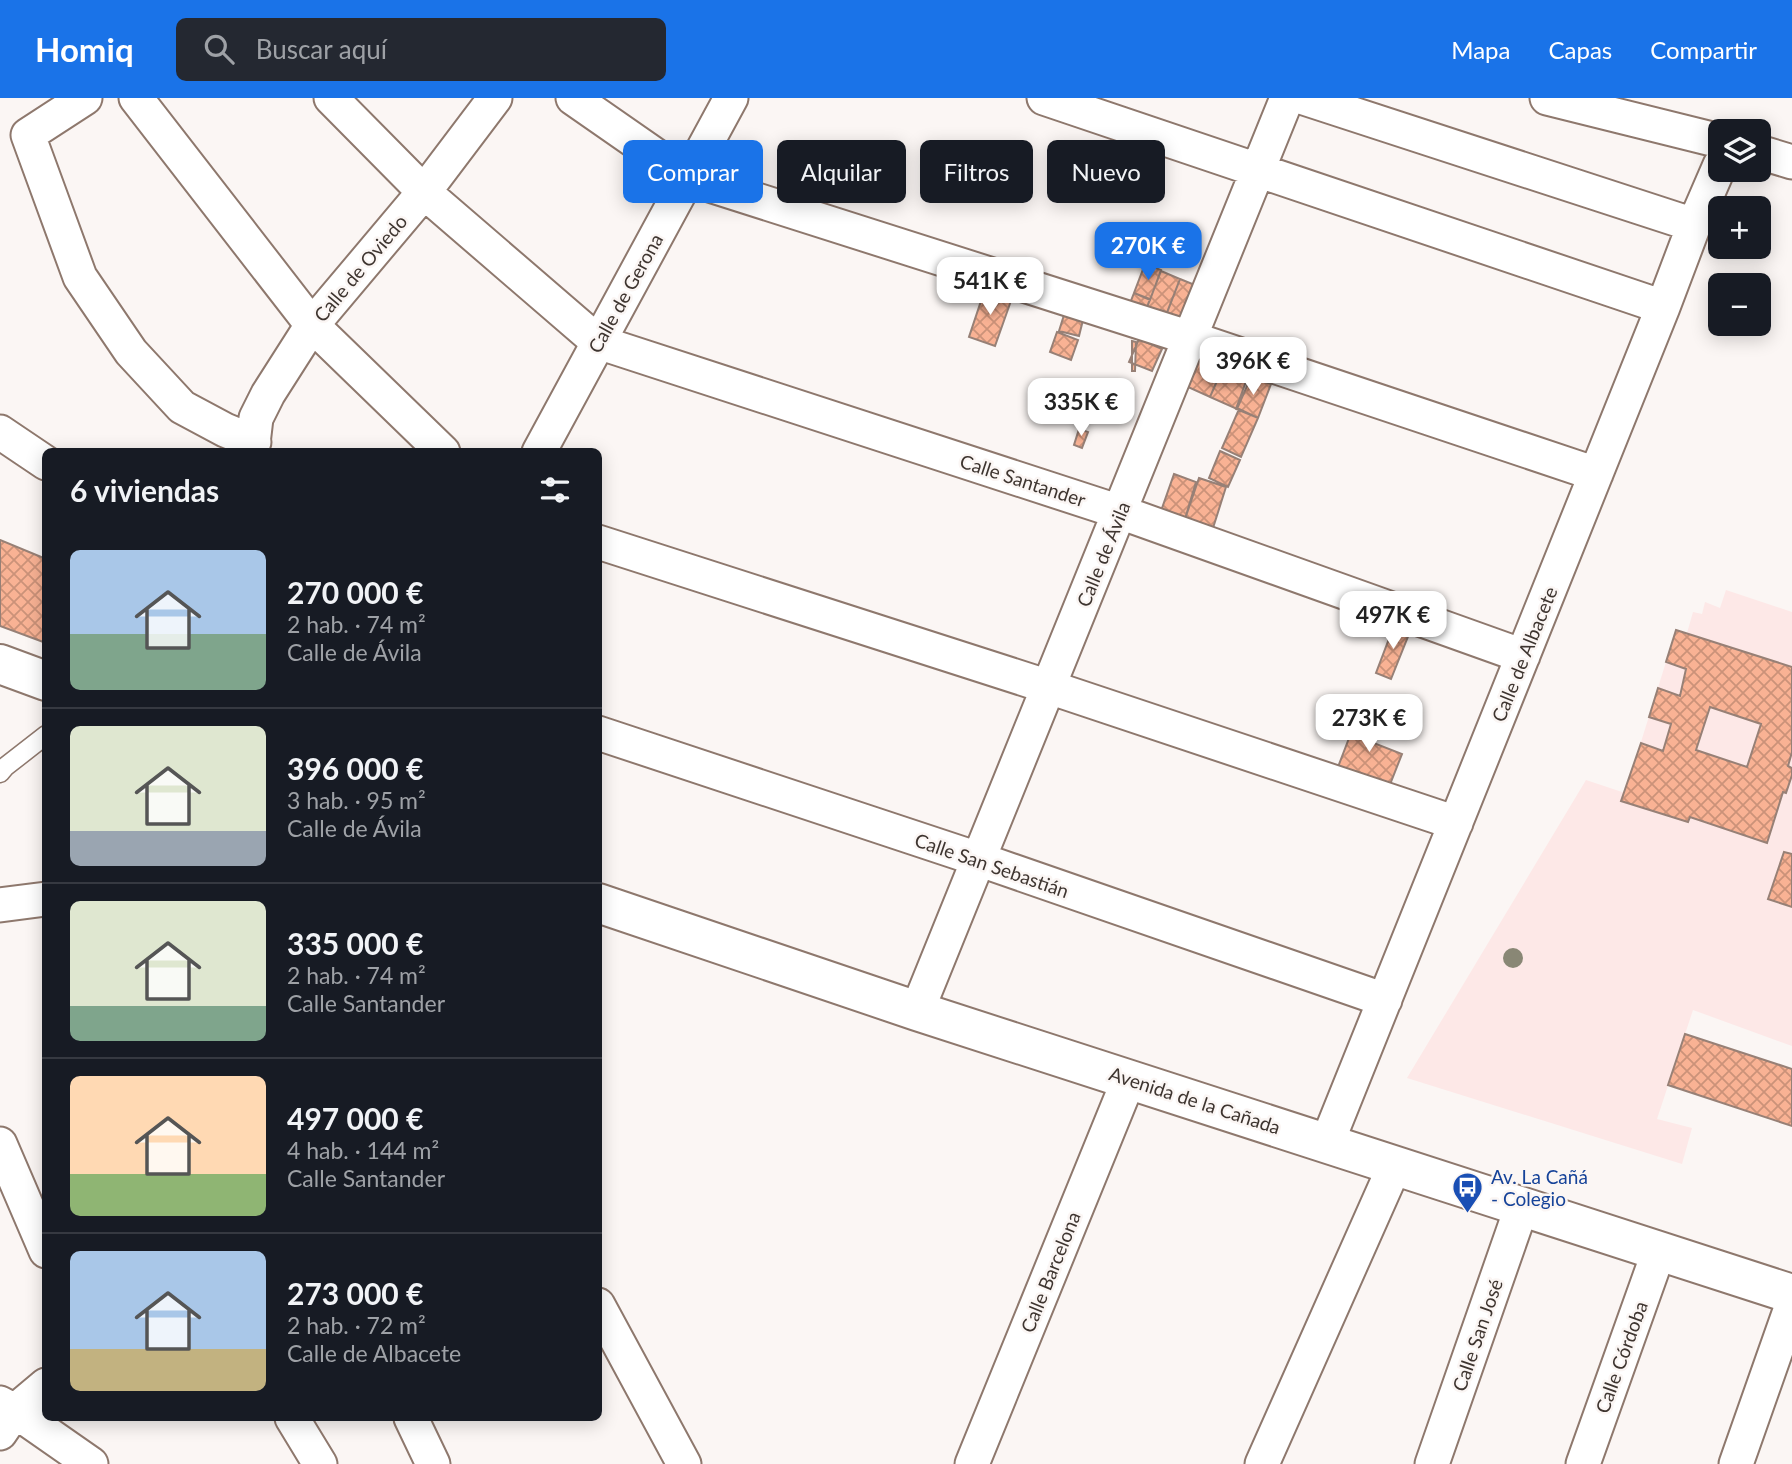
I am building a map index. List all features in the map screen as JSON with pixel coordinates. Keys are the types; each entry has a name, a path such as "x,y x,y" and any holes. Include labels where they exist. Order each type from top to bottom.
{"street":[{"path":"85,98 27,135 80,277 131,352 182,407 253,447"},
{"path":"136,98 312,325 439,448"},
{"path":"331,98 424,192 598,342"},
{"name":"Calle de Oviedo","path":"253,447 256,418 268,394 312,325 424,192 495,98"},
{"path":"573,98 633,140"},
{"name":"Calle de Gerona","path":"708,140 731,98"},
{"path":"1044,98 1664,307"},
{"path":"1547,98 1708,138"},
{"path":"1289,99 1694,225"},
{"name":"Calle de Ávila","path":"917,1011 1289,99"},
{"path":"1771,156 1792,162"},
{"name":"Calle de Albacete","path":"1327,1143 1713,182"},
{"path":"763,202 1190,338 1596,474"},
{"name":"Calle de Gerona","path":"542,448 674,203"},
{"name":"Calle Santander","path":"598,342 1120,512 1524,656"},
{"path":"0,432 42,460"},
{"path":"602,543 1049,687 1456,823"},
{"path":"0,664 42,680"},
{"name":"Calle San Sebastián","path":"602,734 978,859 1385,1000"},
{"path":"0,905 42,900"},
{"name":"Avenida de la Cañada","path":"602,905 917,1011 1792,1294"},
{"name":"Calle Barcelona","path":"972,1464 1129,1079"},
{"path":"0,1144 42,1242"},
{"path":"1262,1464 1395,1165"},
{"name":"Calle San José","path":"1432,1464 1522,1206"},
{"name":"Calle Córdoba","path":"1583,1464 1659,1251"},
{"path":"1736,1464 1792,1305"},
{"path":"602,1313 684,1464"},
{"path":"42,1388 5,1416 91,1464"},
{"path":"294,1421 320,1464"},
{"path":"412,1421 433,1464"}],"lane":[{"path":"0,773 42,739"}],"shaded area":[{"path":"1726,590 1792,612 1792,1046 1693,1010 1657,1119 1692,1128 1682,1164 1407,1078 1586,780 1625,793 1676,630 1687,633 1693,612 1702,614 1705,602 1720,608"}],"building":[{"path":"1145,264 1161,270 1150,300 1134,293"},
{"path":"1161,271 1180,279 1165,318 1146,310"},
{"path":"1180,279 1195,285 1181,321 1166,315"},
{"path":"985,289 1012,298 995,346 969,337"},
{"path":"1134,293 1150,299 1145,312 1129,306"},
{"path":"1064,315 1083,320 1079,336 1059,331"},
{"path":"1057,332 1078,340 1071,360 1050,352"},
{"path":"1139,339 1162,349 1152,371 1129,362"},
{"path":"1132,341 1136,342 1135,371 1132,371"},
{"path":"1199,360 1222,370 1210,397 1188,387"},
{"path":"1224,364 1251,377 1237,409 1210,397"},
{"path":"1248,376 1271,384 1258,418 1236,409"},
{"path":"1068,380 1081,385 1075,402 1062,397"},
{"path":"1239,409 1258,418 1241,457 1222,448"},
{"path":"1079,429 1088,432 1082,448 1074,445"},
{"path":"1220,451 1240,460 1228,487 1209,478"},
{"path":"1174,474 1196,482 1185,519 1161,511"},
{"path":"1199,478 1226,487 1213,528 1185,519"},
{"path":"0,540 42,557 42,642 0,626"},
{"path":"1395,623 1411,629 1391,679 1376,673"},
{"path":"1676,630 1792,667 1792,752 1788,766 1792,768 1792,775 1786,793 1783,792 1767,843 1690,817 1688,822 1621,801 1641,743 1663,751 1671,724 1649,717 1658,688 1680,696 1686,669 1666,662","holes":["1710,707 1761,724 1747,767 1696,750"]},
{"path":"1359,712 1379,720 1371,742 1402,754 1389,787 1338,767"},
{"path":"1784,852 1792,854 1792,907 1768,899"},
{"path":"1685,1034 1792,1069 1792,1126 1668,1085"}],"place":[{"name":"Av. La Cañá - Colegio","path":"1468,1214"}]}
